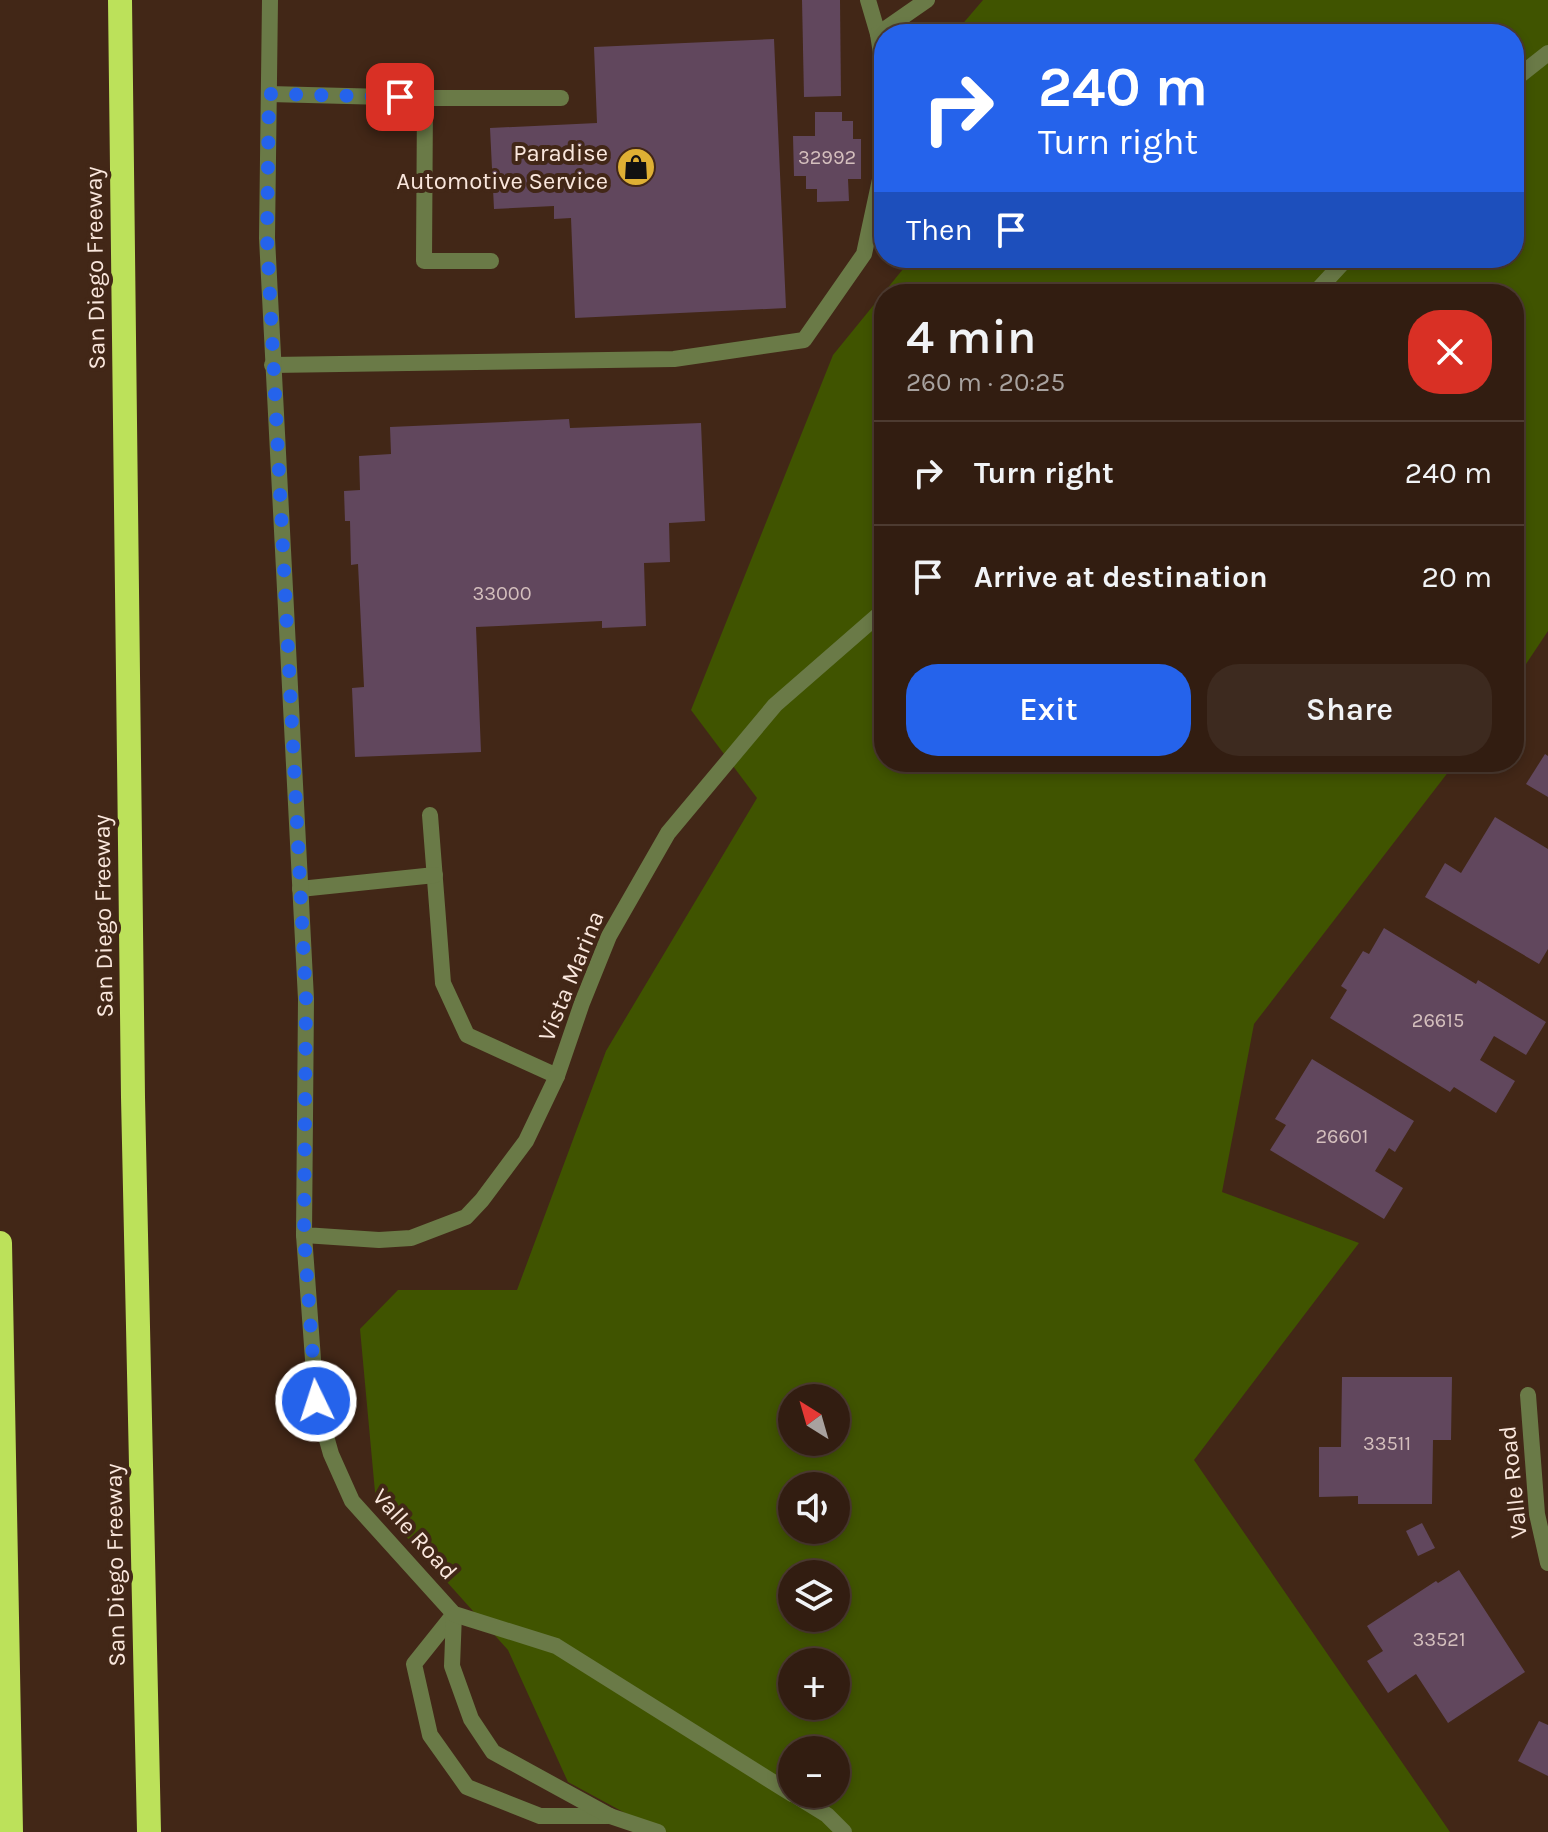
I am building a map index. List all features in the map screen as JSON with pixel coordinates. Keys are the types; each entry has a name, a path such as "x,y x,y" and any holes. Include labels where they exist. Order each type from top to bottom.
{"highway":[{"name":"San Diego Freeway","path":"120,0 133,1097 149,1832"},
{"path":"0,1243 11,1832"}],"street":[{"name":"Valle Road","path":"270,0 267,238 306,999 304,1235 316,1401 331,1454 352,1501 454,1614 556,1646 778,1785"},
{"path":"868,0 875,24"},
{"path":"892,24 927,0"},
{"path":"1524,72 1548,53"},
{"path":"269,94 561,98"},
{"path":"425,98 424,261 491,261"},
{"path":"272,365 674,359 804,340 864,254 874,208"},
{"path":"1323,284 1338,268"},
{"name":"Vista Marina","path":"304,1235 379,1240 411,1238 466,1217 526,1141 557,1076 609,936 668,833 775,705 874,619"},
{"path":"430,815 443,983 467,1035 557,1076"},
{"path":"300,889 435,875"},
{"name":"Valle Road","path":"1528,1395 1537,1514 1548,1563"},
{"path":"454,1614 414,1664 430,1735 467,1787 540,1816 610,1816"},
{"path":"454,1614 452,1666 471,1719 493,1752 610,1816 658,1832"},
{"name":"Valle Road","path":"815,1808 844,1832"}],"green space":[{"path":"983,0 1548,0 1548,631 1524,667 1524,284 891,284 904,268 1524,268 1524,24 963,24"},
{"path":"874,305 874,772 1448,772 1254,1024 1222,1192 1359,1243 1194,1460 1450,1832 660,1832 568,1782 508,1650 394,1523 375,1492 360,1329 398,1290 517,1290 606,1051 757,798 691,710 833,355"}],"building":[{"path":"802,0 840,0 841,96 804,97"},
{"name":"Paradise Automotive Service","path":"774,39 786,308 575,318 571,218 554,219 554,206 494,209 490,128 597,123 594,47"},
{"path":"815,112 842,112 842,121 853,121 853,139 861,139 861,179 848,179 849,201 817,202 817,189 806,189 806,176 794,176 793,136 815,136"},
{"path":"569,419 570,428 701,423 705,521 669,523 670,562 644,563 646,626 602,628 602,621 476,627 481,752 355,757 352,688 364,687 358,564 351,565 350,521 345,521 344,491 360,490 359,456 391,454 390,427"},
{"path":"1545,754 1548,756 1548,797 1526,784"},
{"path":"1495,817 1548,849 1548,949 1539,964 1425,897 1445,863 1461,873"},
{"path":"1384,928 1546,1022 1526,1055 1494,1036 1480,1060 1515,1081 1496,1113 1454,1087 1450,1092 1330,1018 1347,990 1341,986 1363,951 1369,954"},
{"path":"1312,1059 1414,1121 1395,1152 1389,1148 1375,1171 1403,1188 1384,1219 1270,1150 1286,1125 1275,1119"},
{"path":"1342,1377 1452,1377 1451,1440 1433,1440 1432,1504 1358,1504 1358,1496 1319,1497 1319,1447 1341,1447"},
{"path":"1422,1523 1435,1548 1418,1556 1406,1531"},
{"path":"1459,1570 1525,1672 1448,1723 1416,1674 1388,1693 1367,1661 1383,1651 1367,1626 1436,1581 1438,1583"},
{"path":"1539,1721 1548,1725 1548,1776 1518,1761"}],"place":[{"name":"Paradise Automotive Service","path":"636,167"}],"route":[{"path":"316,1401 304,1235 306,999 267,238 269,94 400,97"}]}
